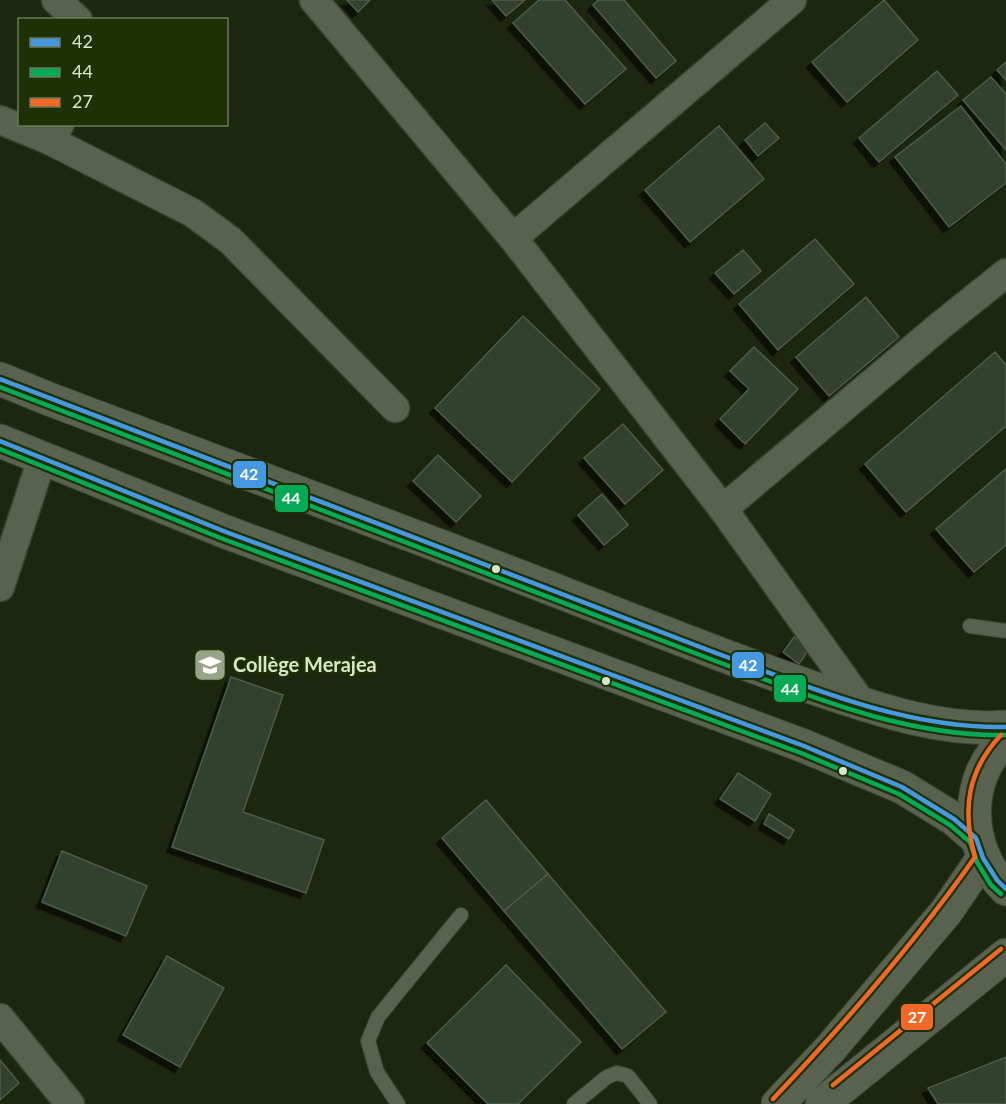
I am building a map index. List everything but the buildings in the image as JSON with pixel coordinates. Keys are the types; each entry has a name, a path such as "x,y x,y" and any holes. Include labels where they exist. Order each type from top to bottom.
{"main road":[{"path":"0,379 756,668 864,705 901,715 976,729 1006,727"},
{"path":"0,441 226,532 804,746 902,788 954,819 980,848 997,880 1006,889"},
{"path":"778,1104 830,1049 946,912 980,848 974,812 978,786 988,763 1006,740"},
{"path":"822,1104 1006,955"}],"street":[{"path":"56,0 76,18"},
{"path":"314,0 513,238 723,509 864,705"},
{"path":"513,238 792,0"},
{"path":"0,120 18,124"},
{"path":"28,126 55,132 193,213 231,241 395,408"},
{"path":"723,509 1006,273"},
{"path":"0,587 42,459"},
{"path":"0,1018 70,1104"}],"lane":[{"path":"970,626 1006,631"},
{"path":"398,1104 377,1072 368,1041 378,1017 461,915"},
{"path":"574,1104 607,1077 617,1073 628,1076 651,1104"}],"transit line":[{"name":"42","path":"0,379 822,692 931,721 968,726 1006,727"},
{"name":"44","path":"0,387 820,700 931,729 968,734 1006,735"},
{"name":"42","path":"0,441 226,532 804,746 902,787 954,819 976,838 983,858 997,880 1006,889"},
{"name":"44","path":"0,449 223,539 801,753 899,794 950,825 970,842 977,862 991,885 1001,894"},
{"name":"27","path":"773,1099 879,982 975,857 969,823 970,792 981,763 1001,735"},
{"name":"27","path":"833,1085 1001,949"}],"place":[{"name":"Collège Merajea","path":"210,665"}]}
